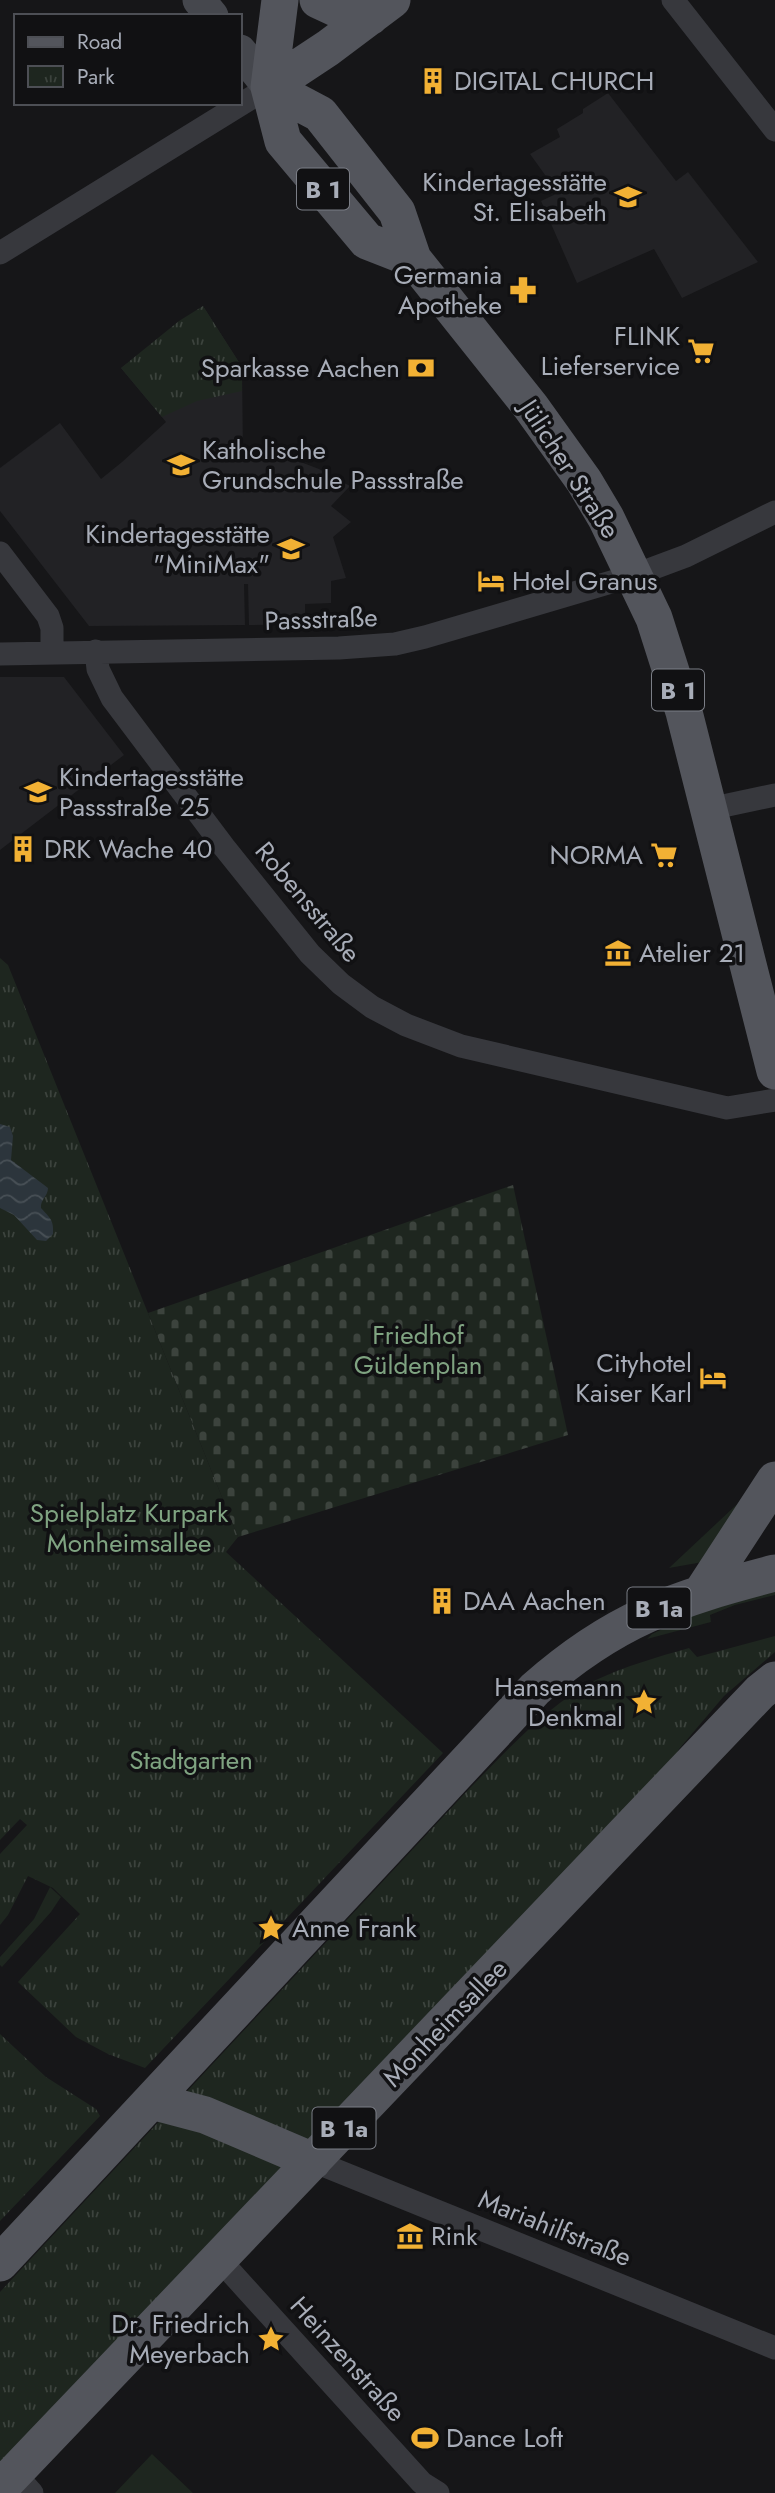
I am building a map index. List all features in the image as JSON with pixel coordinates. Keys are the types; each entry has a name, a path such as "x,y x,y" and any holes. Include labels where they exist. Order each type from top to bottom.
{"main road":[{"path":"199,0 210,14"},
{"path":"269,87 280,0"},
{"path":"318,0 346,13 381,8"},
{"path":"269,87 320,54 381,8"},
{"name":"Jülicher Straße","path":"242,53 269,87 320,114 397,212 414,259 531,407 584,481 606,518 635,575 662,641 684,712 775,1071"},
{"path":"702,1592 775,1480"},
{"name":"B 1a","path":"0,2263 535,1689 580,1651 645,1614 702,1592 775,1573"},
{"name":"Monheimsallee","path":"15,2485 219,2259 760,1692 775,1680"},
{"path":"152,2101 205,2115 313,2161"}],"street":[{"path":"673,0 775,130"},
{"path":"242,104 269,87"},
{"path":"0,253 240,105"},
{"name":"Passstraße","path":"0,654 339,648 395,644 635,575 686,556 775,512"},
{"path":"0,553 48,616 52,653"},
{"name":"Robensstraße","path":"96,651 98,669 111,698 224,847 310,954 341,984 372,1007 406,1025 461,1046 727,1108 775,1100"},
{"path":"709,809 775,795"},
{"name":"Mariahilfstraße","path":"313,2161 775,2347"},
{"name":"Heinzenstraße","path":"219,2259 422,2483 438,2493"}],"shaded area":[{"name":"Kindertagesstätte St. Elisabeth","path":"608,93 676,181 688,172 758,262 682,298 654,249 577,283 541,201 558,193 530,154 560,137 557,129"},
{"name":"Katholische Grundschule Passstraße","path":"203,306 242,367 243,455 298,461 350,486 331,506 351,522 333,537 346,578 331,581 331,603 305,604 305,624 249,625 248,584 244,584 245,625 89,626 0,511 0,468 60,423 101,479 166,422 121,368"},
{"name":"Kindertagesstätte Passstraße 25","path":"0,677 64,677 124,755 0,850"}],"green space":[{"path":"203,306 242,367 242,391 197,401 162,417 121,368 179,321"},
{"name":"Stadtgarten","path":"0,958 8,965 238,1537 226,1552 443,1753 145,2068 108,2054 76,2037 18,1982 80,1914 53,1888 28,1876 0,1925 0,1854 27,1825 20,1819 0,1840"},
{"name":"Friedhof Güldenplan","path":"513,1185 568,1435 238,1537 148,1313"},
{"path":"750,1492 703,1562 669,1568"},
{"path":"775,1590 775,1595 735,1605 710,1615 711,1622 647,1639 687,1617"},
{"path":"775,1636 775,1652 724,1696 679,1749 664,1779 0,2475 0,2292 469,1789 544,1716 596,1680 653,1658 689,1648 697,1657"},
{"path":"50,1887 61,1897 2,1967 0,1957 34,1919"},
{"path":"0,2034 46,2077 96,2109 100,2116 0,2221"},
{"path":"152,2454 193,2493 115,2493"}],"water":[{"path":"0,1124 10,1127 13,1136 11,1160 48,1188 41,1208 51,1220 53,1234 46,1241 37,1240 14,1215 0,1208"}],"place":[{"name":"DIGITAL CHURCH","path":"433,81"},
{"name":"Kindertagesstätte St. Elisabeth","path":"628,197"},
{"name":"Germania Apotheke","path":"523,290"},
{"name":"FLINK Lieferservice","path":"701,351"},
{"name":"Sparkasse Aachen","path":"421,368"},
{"name":"Katholische Grundschule Passstraße","path":"181,465"},
{"name":"Kindertagesstätte \"MiniMax\"","path":"291,549"},
{"name":"Hotel Granus","path":"491,581"},
{"name":"Kindertagesstätte Passstraße 25","path":"38,792"},
{"name":"DRK Wache 40","path":"23,849"},
{"name":"NORMA","path":"664,855"},
{"name":"Atelier 21","path":"618,953"},
{"name":"Cityhotel Kaiser Karl","path":"713,1378"},
{"name":"DAA Aachen","path":"442,1601"},
{"name":"Hansemann Denkmal","path":"644,1702"},
{"name":"Anne Frank","path":"271,1928"},
{"name":"Rink","path":"410,2236"},
{"name":"Dr. Friedrich Meyerbach","path":"271,2339"},
{"name":"Dance Loft","path":"425,2438"}],"park label":[{"name":"Spielplatz Kurpark Monheimsallee","path":"129,1528"}]}
